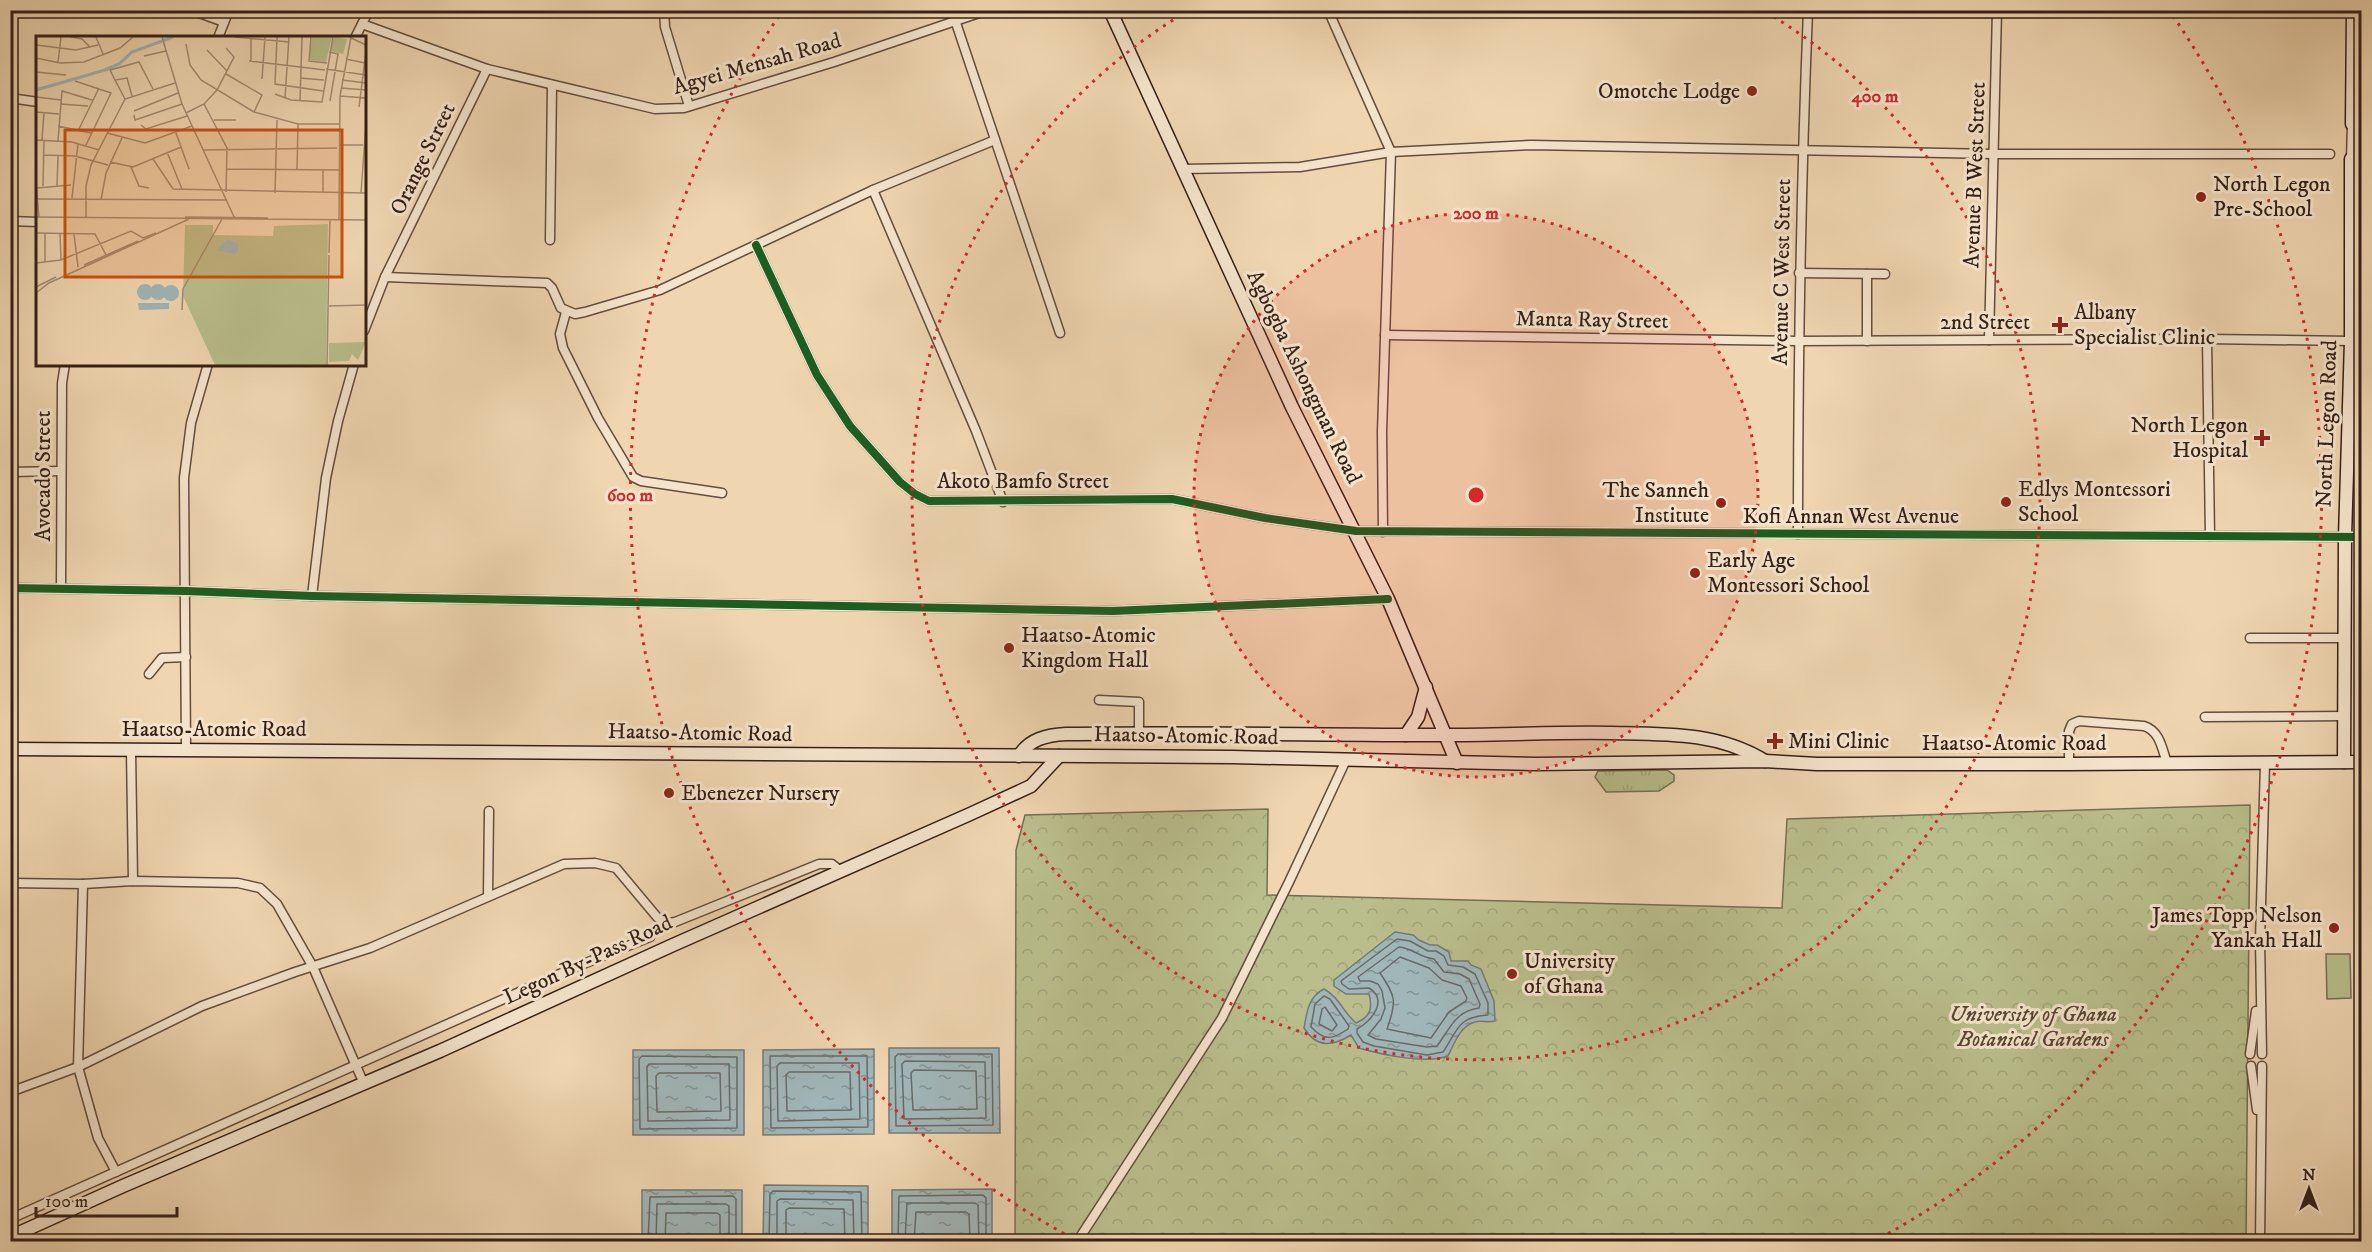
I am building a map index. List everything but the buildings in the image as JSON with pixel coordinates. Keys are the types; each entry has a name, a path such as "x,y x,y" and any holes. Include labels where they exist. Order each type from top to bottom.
{"street":[{"path":"191,10 224,22"},
{"path":"219,36 229,10"},
{"path":"356,36 369,10"},
{"path":"664,10 665,27 689,106"},
{"name":"Agyei Mensah Road","path":"362,24 487,69 655,109 689,106 956,23 988,10"},
{"name":"Agbogba Ashongman Road","path":"1110,10 1292,407 1388,599 1457,763"},
{"path":"1328,10 1391,153 1382,432 1383,532"},
{"name":"Avenue C West Street","path":"1798,534 1798,341 1808,10"},
{"name":"Avenue B West Street","path":"1989,340 1997,10"},
{"path":"2351,159 2357,124 2354,10"},
{"path":"956,23 1060,333"},
{"name":"Orange Street","path":"366,326 385,276 487,69"},
{"path":"550,240 552,85"},
{"path":"10,99 36,102"},
{"path":"385,276 547,283 552,288 561,308 566,312 575,314 585,312 660,290 873,190 995,140"},
{"path":"1182,169 1300,167 1391,153 1531,145 1994,154 2330,154"},
{"name":"North Legon Road","path":"2344,762 2345,537 2351,341 2351,159"},
{"path":"873,190 976,431 1003,502"},
{"path":"10,221 36,222"},
{"name":"Akoto Bamfo Street","path":"756,245 817,375 850,426 900,482 915,494 929,501 1172,499 1265,518 1356,531"},
{"path":"1800,273 1885,274"},
{"path":"1867,274 1867,341"},
{"path":"366,298 375,301"},
{"path":"566,312 560,334 563,348 598,418 633,477 641,481 722,493"},
{"name":"Manta Ray Street","path":"1385,335 1798,341"},
{"path":"2207,339 2210,536"},
{"name":"2nd Street","path":"1798,341 2207,339 2351,341"},
{"name":"Avocado Street","path":"61,588 62,383 65,366"},
{"path":"186,749 184,478 191,423 207,366"},
{"path":"312,596 326,478 353,366"},
{"path":"10,472 61,471"},
{"name":"Kofi Annan West Avenue","path":"1356,531 2361,537"},
{"path":"10,588 1113,611 1388,599"},
{"path":"2250,638 2344,638"},
{"path":"149,674 162,658 186,657"},
{"path":"1406,735 1418,717 1426,687"},
{"path":"1099,700 1139,702 1140,734"},
{"path":"2205,717 2344,716"},
{"path":"2069,764 2069,731 2072,724 2079,722 2152,728 2157,734 2167,764"},
{"path":"1018,756 1024,747 1051,735 1551,733 1681,734 1724,743 1752,753 1765,761"},
{"name":"Haatso-Atomic Road","path":"10,748 1059,756 1457,763 2361,762"},
{"path":"131,750 133,881"},
{"name":"Legon By-Pass Road","path":"10,1237 123,1186 364,1084 1031,786 1059,756"},
{"path":"1077,1242 1222,1018 1280,902 1346,760"},
{"path":"2262,1054 2259,995 2265,763"},
{"path":"488,896 489,811"},
{"path":"10,1092 78,1067 202,1006 370,948 564,864 595,863 616,868 657,917 667,922 675,922 819,864 832,864 842,872"},
{"path":"10,883 83,884 133,881 238,883 260,888 277,904 313,967 364,1084"},
{"path":"83,884 78,1067 98,1138 116,1172"},
{"path":"10,1219 571,969 650,937"},
{"path":"2250,1054 2259,995"},
{"path":"2251,1066 2260,1134"},
{"path":"2260,1242 2262,1066"}],"green space":[{"path":"1667,770 1674,775 1674,781 1659,791 1606,792 1595,777 1598,771"},
{"name":"University of Ghana Botanical Gardens","path":"2250,805 2246,1241 1015,1242 1016,850 1025,815 1268,809 1267,895 1782,908 1787,819"},
{"path":"2326,954 2350,954 2351,998 2327,999"}],"water":[{"path":"1395,932 1413,935 1430,945 1437,945 1449,952 1451,961 1468,961 1471,965 1481,969 1494,1001 1495,1021 1475,1022 1465,1027 1448,1056 1439,1058 1404,1058 1359,1048 1351,1035 1338,1042 1326,1044 1314,1040 1304,1028 1307,1011 1311,1001 1324,989 1334,996 1356,1023 1367,1015 1371,1004 1369,994 1346,994 1334,986 1334,980"},
{"path":"889,1048 999,1048 1000,1133 889,1133"},
{"path":"874,1049 874,1134 763,1135 763,1050"},
{"path":"633,1050 744,1050 744,1135 633,1135"},
{"path":"764,1185 868,1186 868,1241 763,1241"},
{"path":"992,1189 992,1241 892,1241 892,1190"},
{"path":"642,1190 742,1190 742,1241 642,1241"}],"cycle path":[{"path":"756,245 817,375 850,426 900,482 915,494 929,501 1172,499 1265,518 1356,531 2362,537"},
{"path":"10,588 1113,611 1388,599"}],"place":[{"name":"Omotche Lodge","path":"1752,91"},
{"name":"North Legon Pre-School","path":"2201,197"},
{"name":"Albany Specialist Clinic","path":"2060,325"},
{"name":"North Legon Hospital","path":"2262,438"},
{"name":"Edlys Montessori School","path":"2006,502"},
{"name":"The Sanneh Institute","path":"1721,503"},
{"name":"Early Age Montessori School","path":"1695,573"},
{"name":"Haatso-Atomic Kingdom Hall","path":"1009,648"},
{"name":"Mini Clinic","path":"1775,741"},
{"name":"Ebenezer Nursery","path":"669,793"},
{"name":"James Topp Nelson Yankah Hall","path":"2334,928"},
{"name":"University of Ghana","path":"1512,974"}]}
